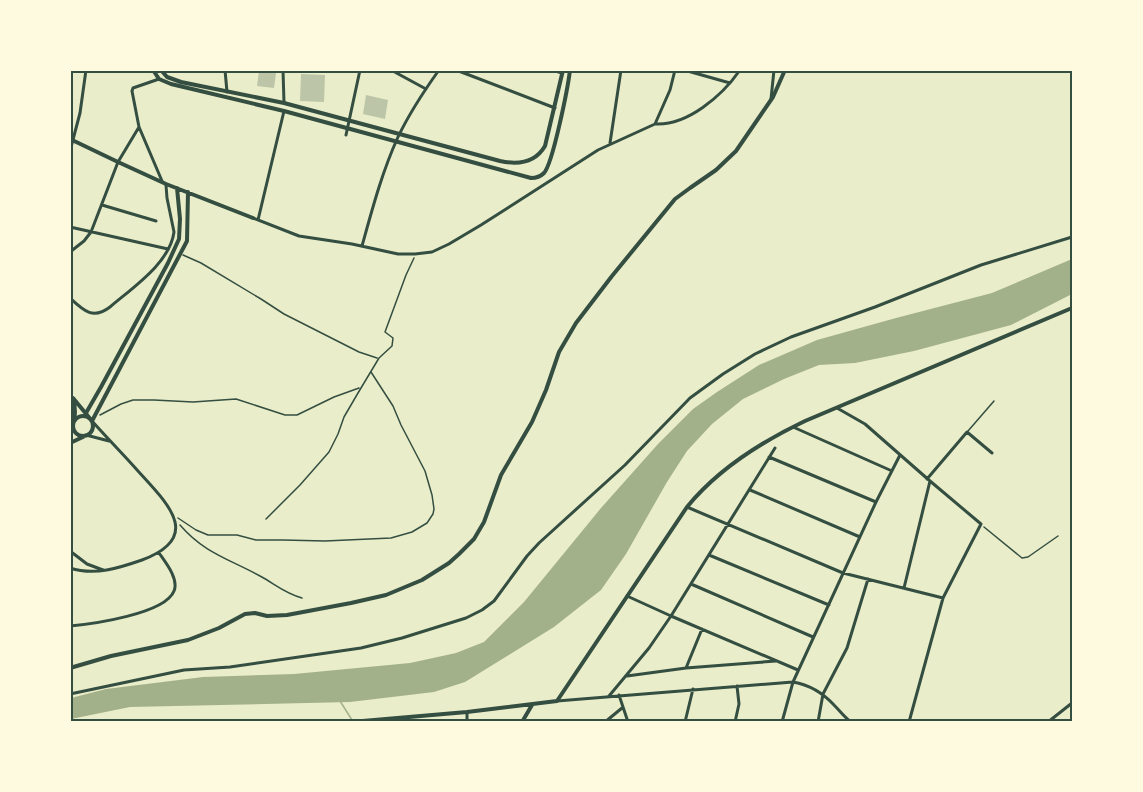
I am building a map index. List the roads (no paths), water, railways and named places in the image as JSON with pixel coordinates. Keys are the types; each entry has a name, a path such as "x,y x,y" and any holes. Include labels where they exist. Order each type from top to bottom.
{"street":[{"path":"70,151 80,113 86,70"},
{"path":"153,70 159,79 177,86 284,111 536,178 548,167 570,70"},
{"path":"161,70 167,77 175,80 284,104 511,163 523,163 538,155 545,146 563,72 552,70"},
{"path":"225,70 227,92"},
{"path":"283,70 284,104"},
{"path":"346,135 360,70"},
{"path":"391,70 426,89"},
{"path":"362,246 377,192 399,134 439,70"},
{"path":"456,70 555,108"},
{"path":"610,144 621,70"},
{"path":"655,124 666,101 675,70"},
{"path":"684,70 730,83"},
{"path":"72,139 164,183 299,236 398,254 415,254 432,252 449,244 610,144 655,124 666,125 692,114 730,83 740,70"},
{"path":"771,101 774,70"},
{"path":"70,668 111,656 188,640 245,614 287,615 386,595 422,580 459,554 474,539 484,522 497,483 532,422 559,352 576,323 675,199 731,157 771,101 785,70"},
{"path":"70,298 88,312 101,313 154,269 168,249 174,232 164,183 139,126 132,91 133,88 159,79"},
{"path":"255,219 284,111"},
{"path":"70,252 91,232 118,162 139,126"},
{"path":"86,413 179,239 177,188"},
{"path":"70,443 92,430 92,421 187,241 188,192"},
{"path":"102,205 156,221"},
{"path":"70,227 168,249"},
{"path":"70,694 184,670 230,667 362,648 402,638 475,614 494,601 539,543 625,465 679,408 704,386 737,365 791,337 875,308 994,260 1072,237"},
{"path":"557,701 687,507 705,486 733,464 793,427 1072,308"},
{"path":"70,568 105,571 125,566 159,553 172,539 176,528 175,518 165,500 72,397"},
{"path":"72,397 76,413 73,427 76,433 110,441"},
{"path":"837,408 865,424 981,524 943,598 909,722"},
{"path":"70,429 78,417 84,416 92,421"},
{"path":"793,427 892,471"},
{"path":"904,588 928,480 967,432 992,453"},
{"path":"609,696 649,648 671,616 775,448"},
{"path":"782,722 798,670 876,502 901,455"},
{"path":"769,457 876,502"},
{"path":"750,489 860,537"},
{"path":"687,507 843,573 943,598"},
{"path":"70,551 87,564 105,571"},
{"path":"70,626 143,612 165,601 173,593 174,582 159,553"},
{"path":"709,555 829,605"},
{"path":"818,722 823,694 847,648 868,579"},
{"path":"691,584 814,637"},
{"path":"627,596 798,670"},
{"path":"686,668 702,629"},
{"path":"626,677 686,668 777,661"},
{"path":"353,721 414,719 557,701 793,682 823,694 851,722"},
{"path":"735,722 739,704 736,686"},
{"path":"685,722 693,689"},
{"path":"619,696 628,722"},
{"path":"522,722 532,704"},
{"path":"1048,722 1072,704"},
{"path":"604,722 622,708"},
{"path":"467,712 467,722"}],"lane":[{"path":"967,432 994,400"}],"waterway":[{"path":"340,701 352,720"}]}
